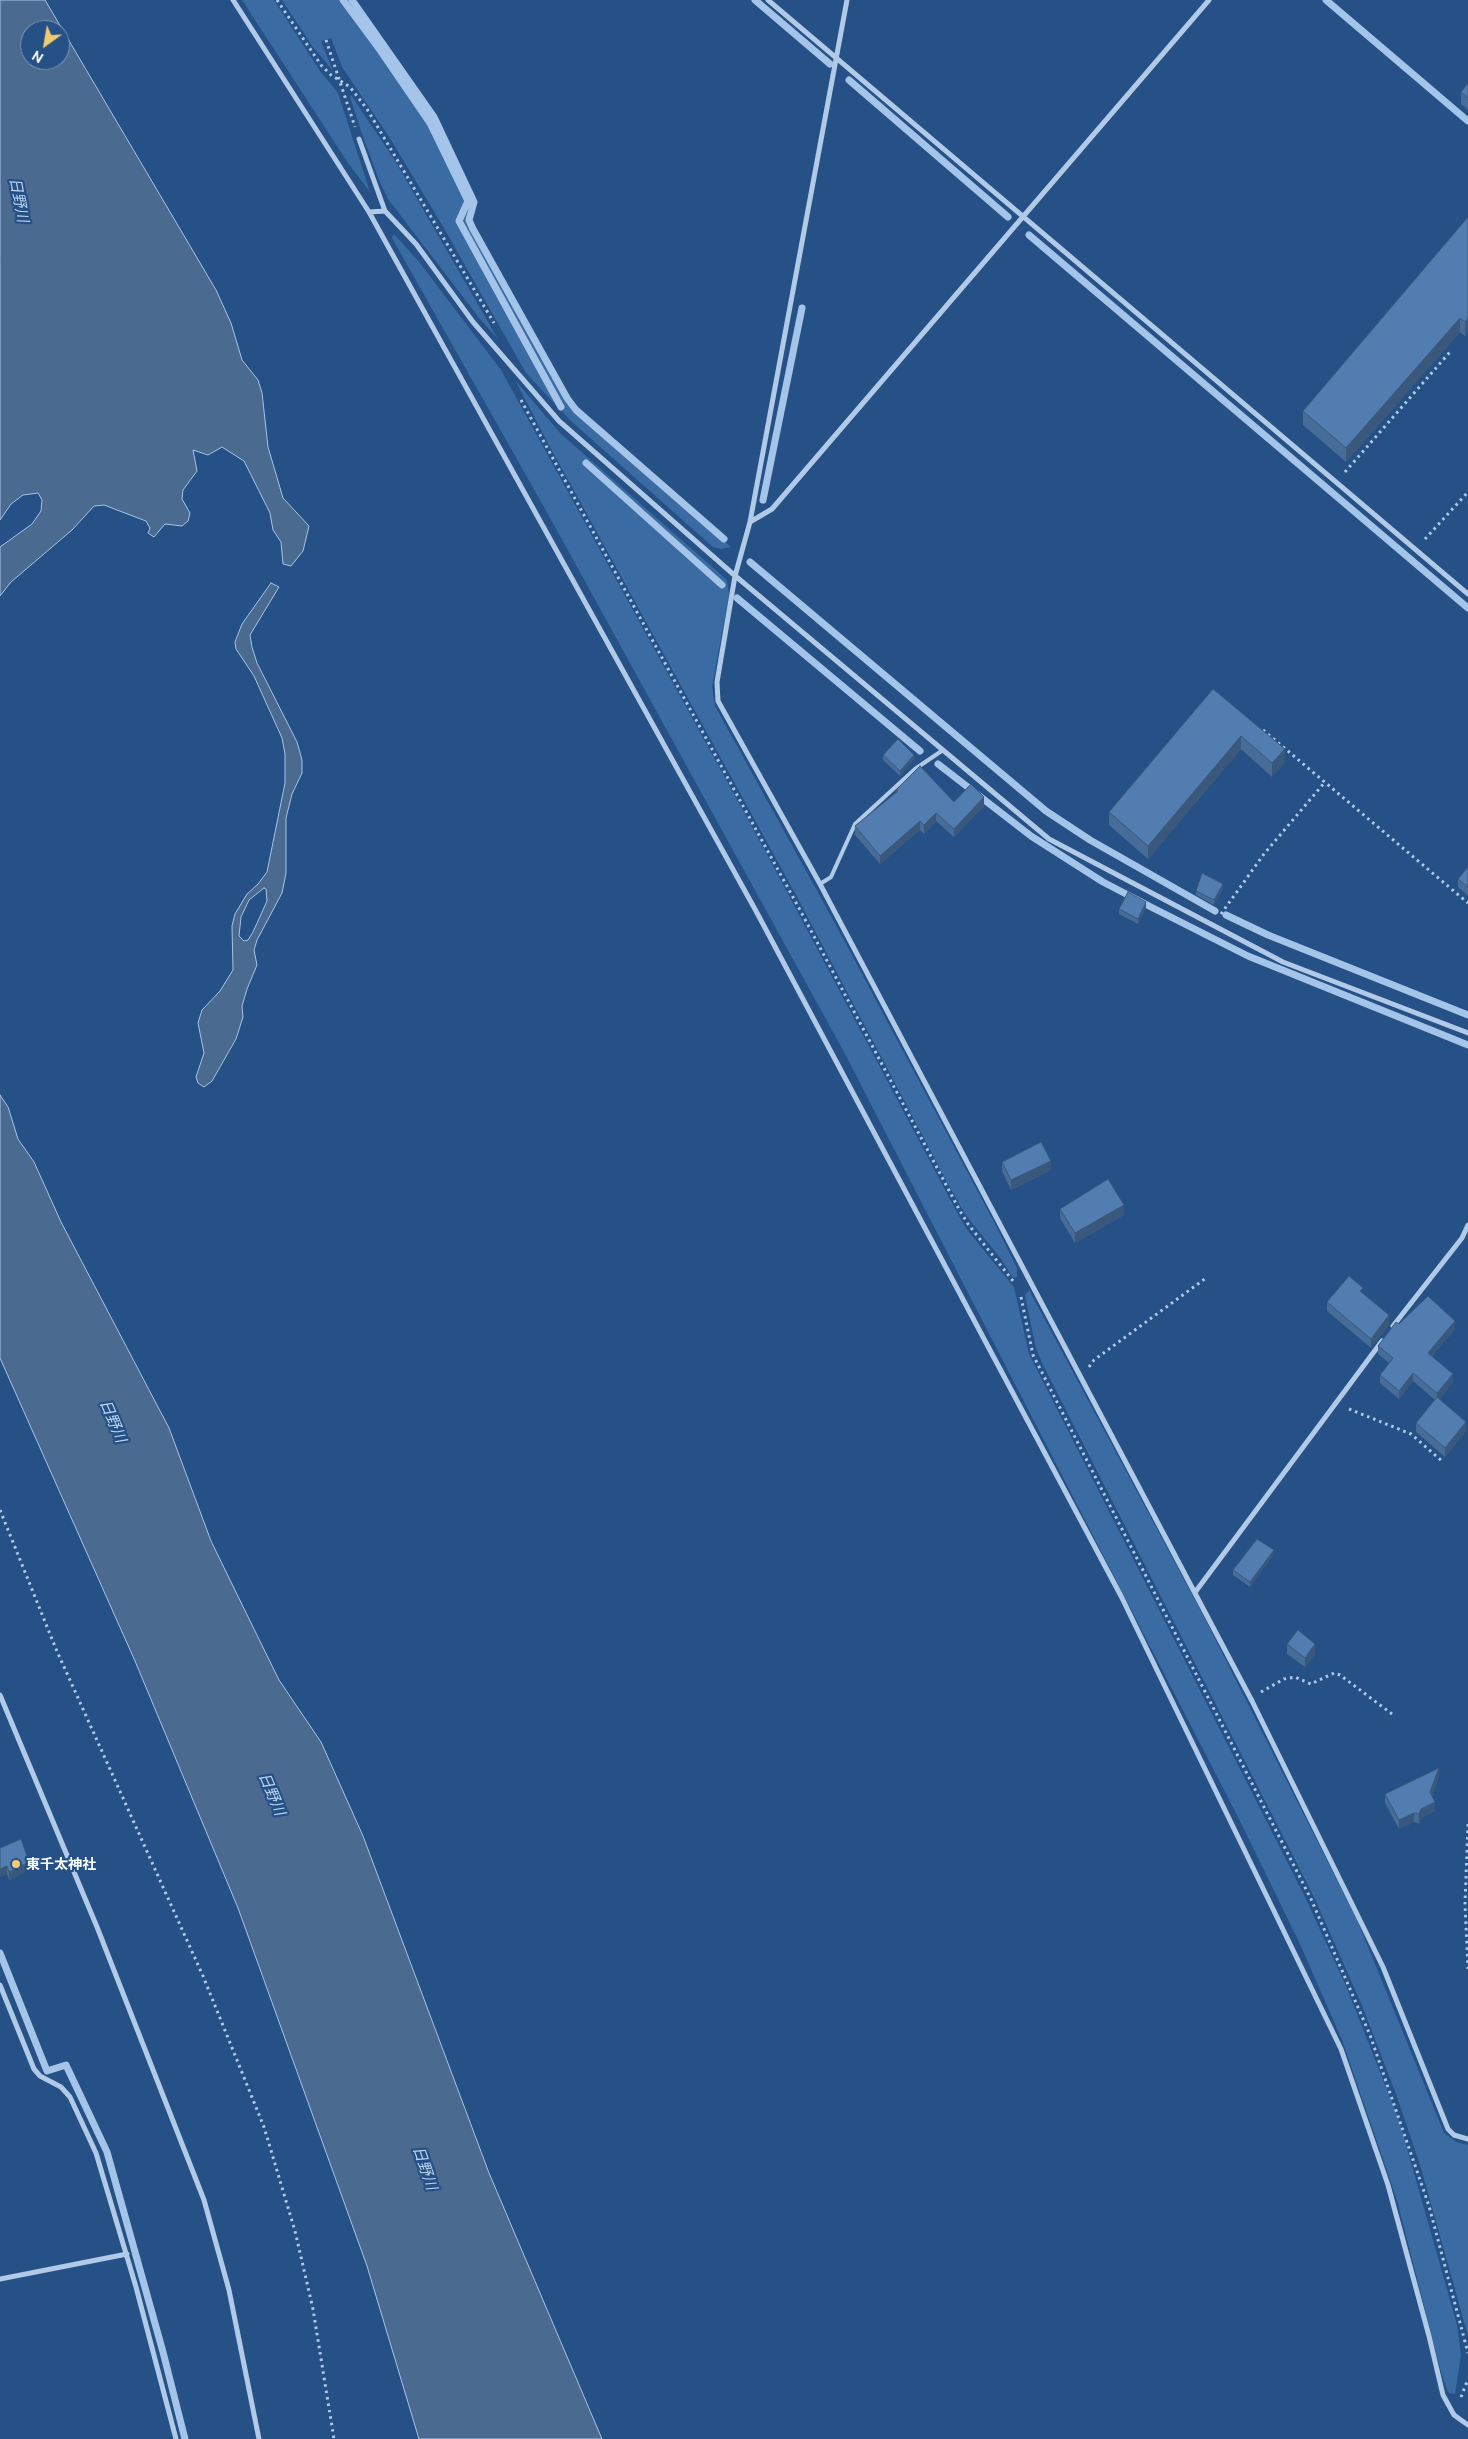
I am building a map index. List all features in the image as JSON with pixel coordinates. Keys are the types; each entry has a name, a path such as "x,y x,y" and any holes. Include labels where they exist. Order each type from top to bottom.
{"street":[{"path":"233,0 369,212 756,912 1121,1596 1340,2049 1388,2185 1443,2395 1454,2415 1468,2425"},
{"path":"768,0 1468,594"},
{"path":"847,0 750,522 735,576 717,682 718,701 820,884 1025,1274 1196,1591 1383,1967 1448,2129 1454,2136 1468,2139"},
{"path":"750,522 772,509 1209,0"},
{"path":"359,139 385,211 416,244 473,322 558,421 735,576 1049,839 1283,962 1468,1032"},
{"path":"369,212 385,211"},
{"path":"1196,1591 1335,1403 1462,1238 1468,1225"},
{"path":"0,1695 97,1927 204,2200 229,2290 258,2439"},
{"path":"0,1985 34,2069 40,2076 61,2087 70,2097 96,2153 127,2254 176,2439"},
{"path":"0,2279 127,2254"}],"lane":[{"path":"820,884 831,876 855,824 915,769 942,750"}],"path":[{"path":"277,0 321,65 350,87 367,109 497,328"},
{"path":"326,40 342,82 359,139"},
{"path":"1337,483 1348,467 1450,352"},
{"path":"518,394 800,910 960,1211 1009,1278 1020,1286"},
{"path":"1415,550 1468,492"},
{"path":"1262,730 1468,903"},
{"path":"1214,926 1225,906 1264,854 1325,782"},
{"path":"1025,1274 1020,1286 1023,1312 1033,1355 1307,1891 1370,2035 1429,2206 1468,2353"},
{"path":"1082,1378 1094,1360 1206,1278"},
{"path":"1335,1403 1411,1434 1443,1462"},
{"path":"0,1510 56,1649 203,1976 264,2127 295,2231 310,2300 334,2439"},
{"path":"1252,1701 1262,1691 1284,1679 1295,1677 1311,1684 1334,1673 1340,1675 1392,1714"},
{"path":"1468,1824 1465,1904 1468,1969"}],"shaded area":[{"path":"242,0 274,0 320,71 338,93 370,192 348,163"},
{"path":"282,0 350,0 433,117 473,203 468,221 472,231 566,399 575,410 731,547 721,549 713,547 571,421 526,373 441,223 388,135 342,67 331,38 321,41 333,71 313,47"},
{"path":"351,95 394,159 498,339 480,319 388,199 361,131"},
{"path":"394,234 420,263 501,370 762,845 959,1216 968,1231 1014,1287 1029,1354 1305,1897 1346,1986 1399,2120 1457,2325 1461,2355 1455,2394 1449,2393 1447,2390 1441,2372 1397,2200 1342,2040 1300,1944 1239,1819 844,1052 549,516 392,238"},
{"path":"515,380 560,433 727,580 729,595 712,687 715,706 837,927 994,1222 1017,1268 1017,1277 1013,1278 1001,1259 965,1214 947,1182 796,895"},
{"path":"1029,1290 1202,1613 1357,1920 1444,2133 1456,2142 1468,2145 1468,2336 1421,2168 1396,2094 1361,2003 1314,1897 1042,1363 1036,1348 1025,1295"}],"water":[{"name":"日野川","path":"0,0 45,0 57,20 20,20 20,70 70,70 70,42 216,290 231,323 242,360 258,380 262,393 268,447 283,498 309,526 303,551 291,566 283,564 281,542 273,530 270,513 244,461 222,447 208,455 193,450 197,471 183,490 182,499 190,513 188,521 182,526 165,524 154,537 148,533 150,528 146,521 104,505 94,506 72,530 11,582 0,596 0,547 32,524 41,511 42,500 38,493 23,495 11,504 0,520"},
{"path":"271,583 279,587 250,635 257,663 297,742 302,760 302,773 292,794 286,818 286,873 282,893 257,940 254,950 257,965 242,1006 243,1017 236,1039 212,1081 204,1087 198,1083 196,1077 204,1053 198,1023 202,1010 220,991 233,970 232,926 235,914 247,894 267,872 285,783 285,754 282,738 254,676 236,649 235,642 242,624","holes":["264,888 266,889 267,901 253,932 248,940 244,941 239,936 241,917 249,900"]},
{"name":"日野川","path":"0,1095 8,1107 18,1139 34,1162 61,1222 169,1428 211,1541 279,1680 321,1742 363,1836 489,2173 602,2439 419,2439 367,2266 238,1908 135,1661 0,1358"}],"building":[{"path":"1468,83 1468,98 1461,92"},
{"path":"1468,217 1468,318 1465,322 1460,318 1346,448 1303,411"},
{"path":"1213,689 1285,749 1272,763 1241,736 1148,846 1109,812"},
{"path":"898,739 914,755 900,771 883,755"},
{"path":"920,766 954,802 971,784 984,797 954,829 936,813 924,825 920,821 880,856 855,826 898,791 896,790"},
{"path":"1468,867 1468,887 1458,879"},
{"path":"1202,873 1223,884 1214,900 1196,891"},
{"path":"1128,892 1146,902 1138,919 1119,909"},
{"path":"1041,1142 1051,1161 1011,1180 1002,1162"},
{"path":"1108,1179 1124,1205 1075,1233 1060,1209"},
{"path":"1349,1276 1363,1288 1360,1291 1389,1315 1371,1339 1327,1302"},
{"path":"1428,1296 1455,1321 1428,1353 1453,1374 1437,1393 1413,1373 1399,1391 1380,1375 1393,1358 1378,1346 1396,1322 1399,1324"},
{"path":"1437,1397 1466,1422 1445,1448 1416,1423"},
{"path":"1257,1539 1274,1550 1250,1582 1233,1570"},
{"path":"1298,1630 1315,1644 1305,1658 1287,1644"},
{"path":"1439,1768 1430,1792 1435,1802 1421,1809 1419,1814 1414,1813 1399,1820 1385,1794"},
{"path":"21,1839 29,1862 9,1872 7,1866 0,1869 0,1848"}],"waterway":[{"path":"343,0 430,123 468,201 459,221 561,407"},
{"path":"352,0 434,117 474,202 469,220 473,229 567,398 576,410 724,539"},
{"path":"755,0 830,64"},
{"path":"1326,0 1468,121"},
{"path":"849,80 1008,217"},
{"path":"1029,235 1468,608"},
{"path":"763,500 802,308"},
{"path":"586,463 722,585"},
{"path":"750,562 1046,811 1090,840 1215,911"},
{"path":"737,598 920,751"},
{"path":"938,764 1031,836 1103,882 1248,956 1468,1045"},
{"path":"1226,915 1268,935 1468,1015"},
{"path":"0,1953 47,2071 66,2065 107,2152 163,2352 185,2439"}],"place":[{"name":"東千太神社","path":"16,1864"}]}
